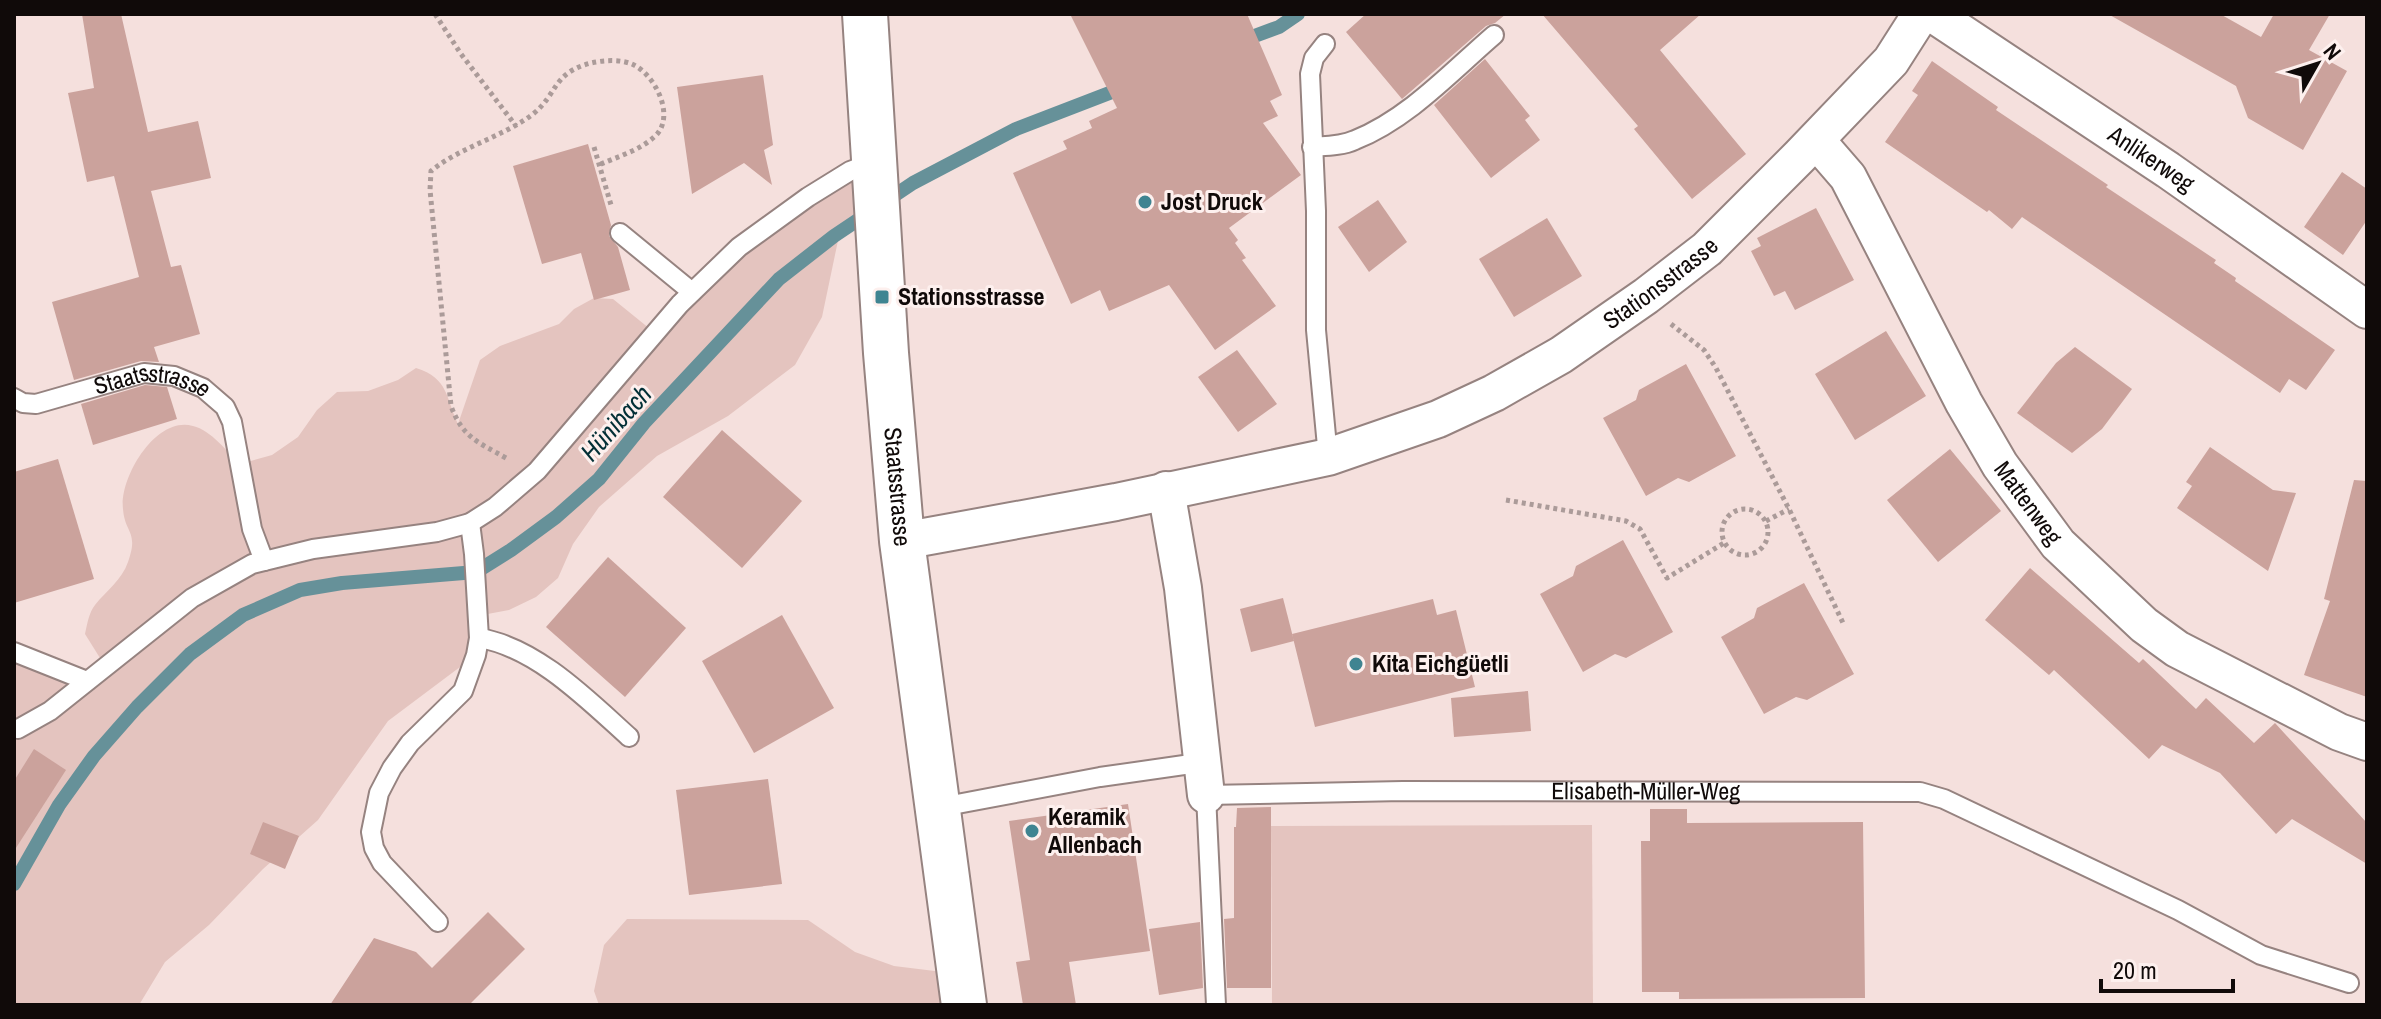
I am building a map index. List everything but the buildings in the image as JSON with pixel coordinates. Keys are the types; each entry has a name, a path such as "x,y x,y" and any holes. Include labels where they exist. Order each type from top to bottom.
{"main road":[{"name":"Staatsstrasse","path":"865,14 902,541 964,1005"}],"street":[{"name":"Stationsstrasse","path":"902,541 1328,457 1438,419 1494,393 1561,355 1707,249 1891,61 1921,14"},
{"name":"Anlikerweg","path":"1933,14 2142,152 2367,310"},
{"name":"Mattenweg","path":"1816,140 1848,177 1964,403 2000,465 2058,544 2133,616 2177,649 2339,732 2367,742"},
{"path":"1166,490 1183,588 1206,778"}],"lane":[{"path":"1312,147 1352,142 1378,129 1421,98 1494,35"},
{"path":"1325,44 1314,58 1310,74 1316,211 1316,330 1328,457"},
{"path":"18,729 50,711 192,598 252,564 313,549 437,532 470,523 495,507 534,474 692,292 739,247 850,171 874,173"},
{"path":"620,233 692,292"},
{"name":"Staatsstrasse","path":"14,398 23,403 36,404 144,373 174,376 203,388 225,407 232,422 252,529 264,561"},
{"path":"438,922 382,863 374,848 371,832 379,793 392,768 410,743 463,691 476,655 479,638 470,523"},
{"path":"479,638 493,641 569,682 629,737"},
{"path":"14,652 87,681"},
{"path":"936,808 1100,777 1206,778 1216,1005"},
{"name":"Elisabeth-Müller-Weg","path":"1206,778 1403,791 1920,792 1944,799 2178,910 2261,955 2349,983"}],"path":[{"path":"435,14 516,126"},
{"path":"534,474 473,439 458,425 451,406 430,190 431,171 516,126 537,111 564,74 591,63 616,60 634,65 653,82 662,102 662,123 659,131 643,146 599,165"},
{"path":"594,147 620,233"},
{"path":"1646,296 1669,322 1704,350 1789,509 1843,623"},
{"path":"1506,500 1626,521 1640,529 1667,578 1724,543"},
{"path":"1739,509 1750,509 1766,521 1769,532 1760,551 1750,556 1740,556 1730,551 1724,543 1721,533 1723,522 1739,509"},
{"path":"1766,521 1789,509"}],"shaded area":[{"path":"850,171 876,207 840,231 822,317 795,365 728,416 657,456 599,507 573,544 558,578 536,597 509,610 477,616 476,655 388,721 318,820 263,869 209,925 165,962 139,1005 14,1005 14,652 87,681 105,666 85,634 93,608 118,580 128,562 132,538 124,517 123,496 134,466 154,439 179,425 200,428 240,464 272,455 298,437 317,410 337,392 368,391 398,380 416,368 435,377 441,384 458,424 480,360 500,346 559,324 574,309 594,298 613,299 655,333 692,292"},
{"path":"1592,825 1593,1005 1272,1005 1271,826"},
{"path":"627,919 808,920 855,952 894,966 959,974 964,1005 599,1005 594,991 604,945"}],"waterway":[{"name":"Hünibach","path":"1241,41 1279,27 1298,14"},
{"name":"Hünibach","path":"14,884 59,805 94,756 190,654 243,615 300,590 342,583 476,572 556,517 599,479 644,423 779,279 834,236 913,183 1016,129 1125,87"}],"place":[{"name":"Jost Druck","path":"1145,202"},
{"name":"Stationsstrasse","path":"882,297"},
{"name":"Kita Eichgüetli","path":"1356,664"},
{"name":"Keramik Allenbach","path":"1032,831"}]}
